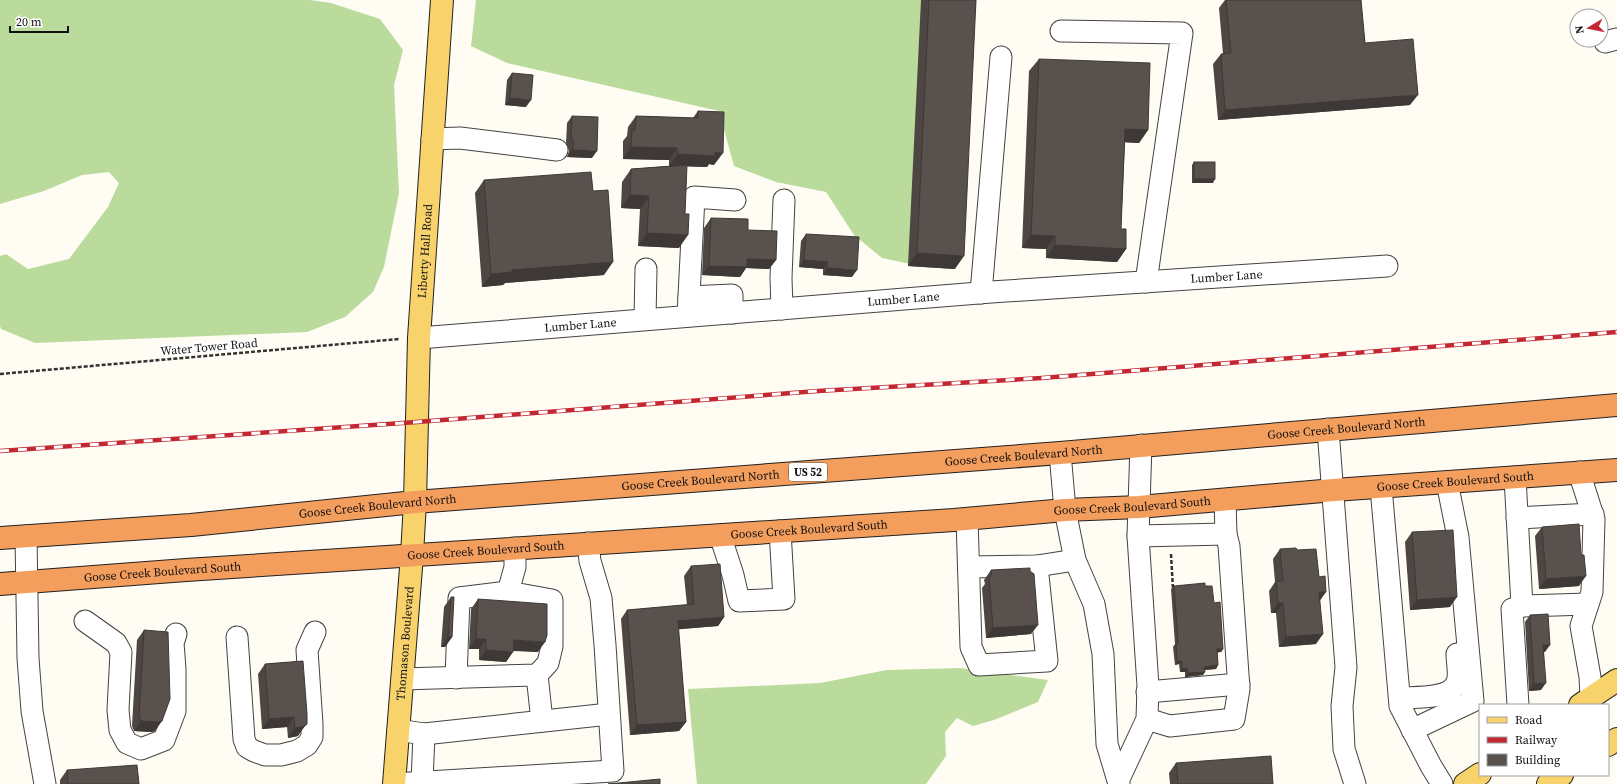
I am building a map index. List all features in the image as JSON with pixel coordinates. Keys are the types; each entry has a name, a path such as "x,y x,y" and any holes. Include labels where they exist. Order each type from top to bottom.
{"highway":[{"name":"Goose Creek Boulevard North","path":"0,538 191,525 415,502 1060,453 1617,405"},
{"name":"Goose Creek Boulevard South","path":"0,584 1065,510 1139,507 1334,490 1617,470"}],"main road":[{"name":"Liberty Hall Road","path":"415,502 419,338 442,0"},
{"name":"Thomason Boulevard","path":"394,784 415,502"},
{"path":"1586,701 1617,680"},
{"path":"1465,784 1479,775"},
{"path":"1548,784 1560,776"}],"street":[{"path":"1061,31 1182,33 1146,282"},
{"path":"982,293 1001,57"},
{"path":"432,139 460,138 557,150"},
{"path":"689,306 694,197 735,200"},
{"path":"782,309 780,278 784,200"},
{"name":"Lumber Lane","path":"419,338 645,319 689,306 732,312 982,293 1387,266"},
{"path":"645,319 646,269"},
{"path":"1328,429 1334,490 1346,667 1342,706 1344,749 1355,784"},
{"path":"1119,782 1147,719 1148,692 1138,536 1141,445"},
{"path":"1060,453 1065,510 1075,560 1094,604 1103,654 1107,744 1119,782"},
{"path":"1579,472 1594,519 1592,592 1581,626 1590,677 1586,701"},
{"path":"1515,477 1522,606"},
{"path":"1412,730 1473,701 1456,529 1447,482"},
{"path":"1381,487 1400,706 1442,784"},
{"path":"1147,719 1170,726 1234,719 1239,684 1229,546 1226,534 1225,500"},
{"path":"1517,518 1593,514"},
{"path":"967,518 971,647 979,664 1047,661 1037,566"},
{"path":"1400,698 1444,695 1452,690 1457,682 1452,570 1456,529"},
{"path":"720,535 733,575 739,601 784,599 780,531"},
{"path":"1138,536 1226,534"},
{"path":"26,536 28,658 32,711 45,780"},
{"path":"394,784 613,771 601,598 590,561 588,543"},
{"path":"508,592 515,566 515,548"},
{"path":"969,567 1037,566 1075,560"},
{"path":"402,679 456,678 537,675 548,663 552,646 552,600 508,592 459,598 456,678"},
{"path":"1518,704 1512,609 1522,606 1588,604"},
{"path":"84,621 116,643 121,652 118,710 120,730 127,743 141,749 164,740 175,710 175,669 173,643 176,634"},
{"path":"237,637 244,739 247,747 265,755 281,754 297,751 307,744 312,737 307,650 315,632"},
{"path":"537,675 542,721"},
{"path":"1148,692 1239,684"},
{"path":"398,730 424,734 610,714"},
{"path":"422,783 424,734"}],"path":[{"name":"Water Tower Road","path":"0,374 419,338"}],"green space":[{"path":"0,0 310,0 331,3 380,19 403,50 394,85 399,193 384,267 373,292 345,317 307,332 35,343 1,329 0,256 6,254 28,269 69,259 108,207 119,183 109,172 82,175 44,191 0,204"},
{"path":"476,0 922,0 910,264 882,258 854,235 826,192 776,182 734,166 719,111 507,63 471,46"},
{"path":"960,668 1048,680 1038,702 994,720 973,726 957,718 945,732 946,756 926,784 697,784 688,689 820,683 887,670"}],"building":[{"path":"929,0 976,0 964,256 917,253"},
{"path":"1226,0 1361,0 1365,43 1413,39 1418,95 1225,110 1221,54 1231,53"},
{"path":"1039,59 1150,63 1148,130 1125,129 1121,229 1126,229 1126,249 1055,245 1055,236 1031,235"},
{"path":"512,73 533,75 531,100 510,98"},
{"path":"698,111 724,112 723,153 715,152 715,156 678,154 677,148 631,147 632,130 635,130 636,116 698,118"},
{"path":"572,116 598,117 597,151 572,150 574,144 571,136"},
{"path":"1194,162 1215,162 1215,179 1194,179"},
{"path":"687,165 685,214 689,214 688,235 647,233 649,196 630,195 631,169"},
{"path":"591,172 593,191 608,190 613,262 512,270 512,272 491,274 484,180"},
{"path":"711,218 748,219 748,230 777,231 776,260 747,259 747,267 709,266"},
{"path":"806,234 859,237 857,270 827,268 828,262 804,260"},
{"path":"1579,524 1581,555 1584,555 1586,576 1546,579 1542,527"},
{"path":"1453,530 1457,597 1417,600 1412,532"},
{"path":"1296,548 1297,550 1316,549 1319,577 1325,576 1326,592 1319,592 1323,634 1286,637 1283,603 1278,603 1276,581 1283,581 1280,549"},
{"path":"720,564 724,617 678,621 686,722 637,725 627,610 694,604 691,566"},
{"path":"1030,568 1030,571 1034,574 1038,625 993,628 989,578 992,574 991,570"},
{"path":"1205,583 1205,586 1212,586 1214,603 1220,602 1223,649 1217,649 1218,665 1204,667 1205,672 1188,673 1187,668 1182,669 1182,661 1177,661 1176,644 1178,644 1174,586"},
{"path":"451,597 454,597 452,637 448,637"},
{"path":"478,599 547,604 547,635 545,642 514,640 513,652 486,650 486,639 476,639"},
{"path":"1548,614 1550,645 1543,645 1546,683 1534,684 1530,615"},
{"path":"144,630 168,632 170,699 162,721 158,722 141,721 139,716"},
{"path":"303,661 307,724 305,726 295,728 294,717 269,719 265,664"},
{"path":"1271,756 1273,784 1178,784 1176,763"},
{"path":"137,765 139,784 68,784 67,770"},
{"path":"660,779 660,784 608,784"}],"railway":[{"path":"0,451 417,422 818,391 1042,378 1617,332"}]}
